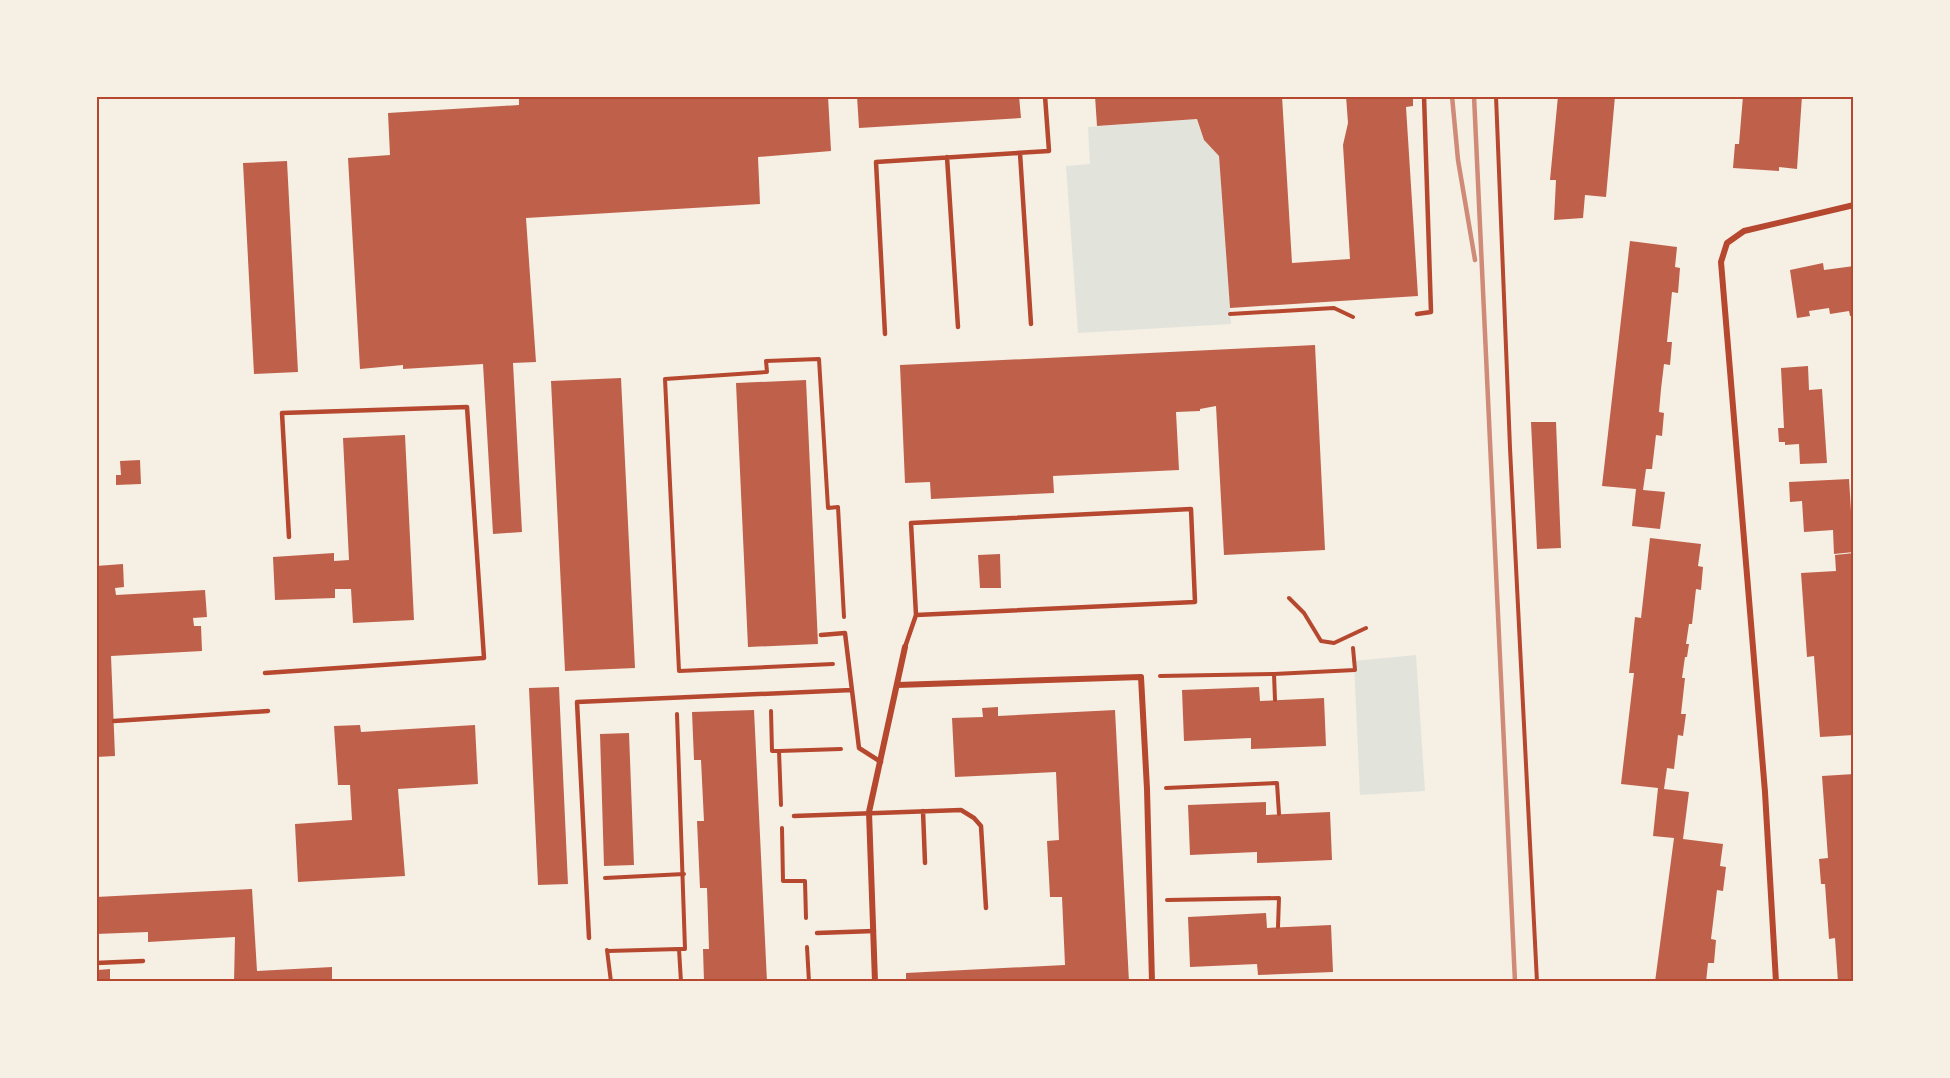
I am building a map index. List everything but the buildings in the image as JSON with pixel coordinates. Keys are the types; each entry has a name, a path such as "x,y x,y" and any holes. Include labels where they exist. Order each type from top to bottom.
{"street":[{"path":"1776,982 1765,792 1721,262 1727,243 1744,231 1854,205"},
{"path":"875,982 869,812 905,647"},
{"path":"897,685 1141,677 1147,789 1152,982"}],"lane":[{"path":"885,334 876,162 1049,151 1046,96"},
{"path":"1416,314 1431,312 1424,96"},
{"path":"1020,153 1031,324"},
{"path":"947,157 958,327"},
{"path":"265,673 484,658 467,406 282,413 289,537"},
{"path":"905,647 916,615 911,523 1191,509 1195,602 916,615"},
{"path":"821,635 845,633 859,748 881,762"},
{"path":"589,938 577,702 852,690"},
{"path":"114,721 268,711"},
{"path":"795,816 961,810 974,818 981,826 986,908"},
{"path":"923,811 926,863"},
{"path":"817,933 874,931"},
{"path":"96,963 143,961"}],"path":[{"path":"1496,96 1510,448 1537,982"},
{"path":"1230,314 1334,308 1353,317"},
{"path":"845,633 838,507 828,508 819,360 766,361 767,372 665,379 679,671 848,663"},
{"path":"1289,598 1304,613 1321,640 1334,643 1366,628"},
{"path":"1141,677 1355,670 1353,648"},
{"path":"1274,674 1275,700"},
{"path":"770,694 772,751 859,748"},
{"path":"589,938 608,951 686,949 676,698"},
{"path":"779,751 781,816"},
{"path":"1147,789 1277,783 1280,814"},
{"path":"782,827 783,881 805,881 806,922"},
{"path":"586,879 684,874"},
{"path":"1149,901 1279,898 1278,927"},
{"path":"807,943 809,982"},
{"path":"679,949 681,982"},
{"path":"608,951 611,982"}],"shaded area":[{"path":"1197,119 1204,140 1219,156 1231,324 1078,333 1066,166 1090,164 1088,127"},
{"path":"1416,655 1425,791 1360,795 1354,661"}],"railway":[{"path":"1452,96 1458,160 1475,260"},
{"path":"1474,96 1515,982"}]}
